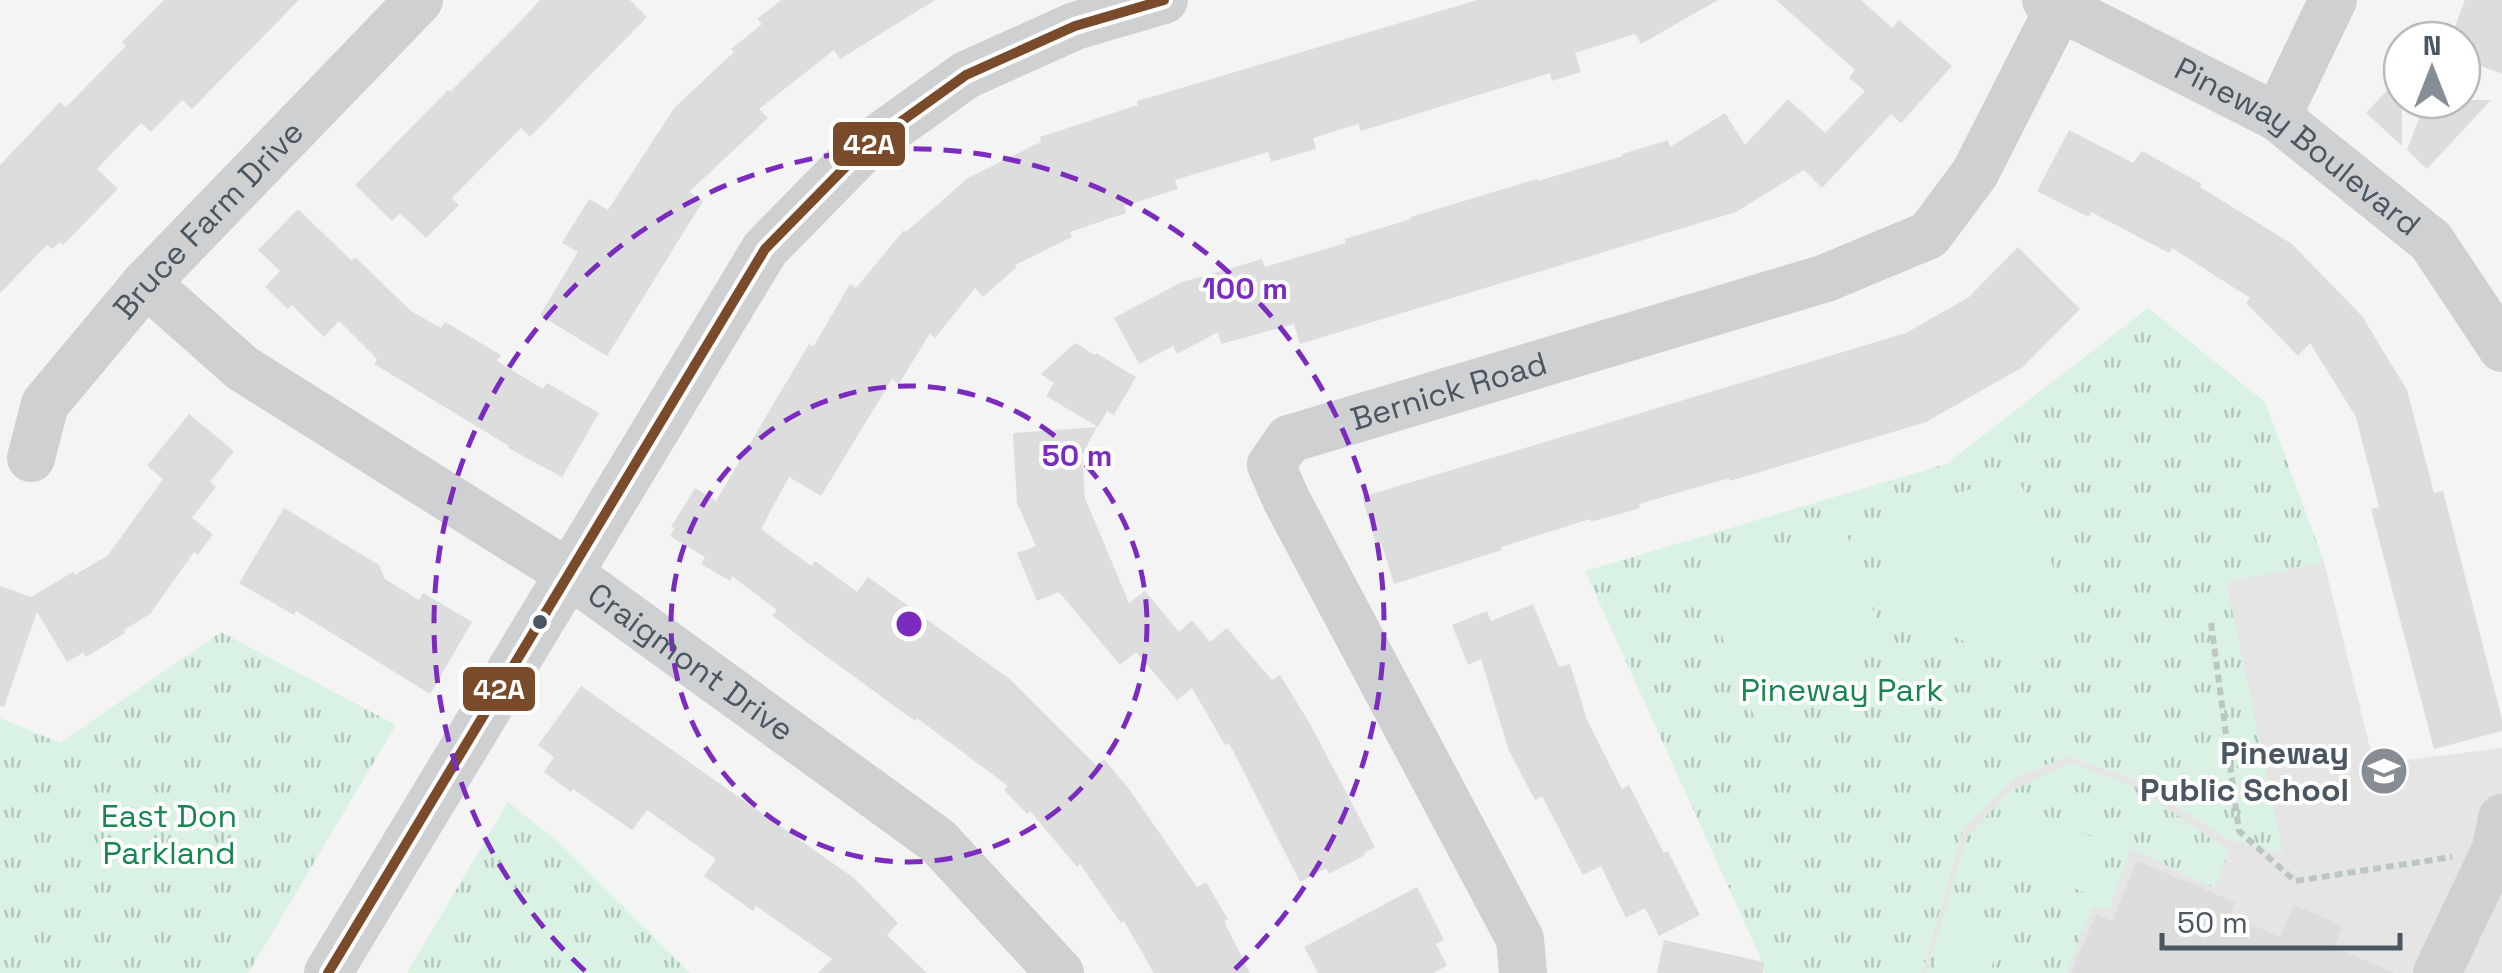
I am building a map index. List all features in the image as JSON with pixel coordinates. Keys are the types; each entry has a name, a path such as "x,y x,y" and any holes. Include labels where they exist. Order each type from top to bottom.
{"street":[{"name":"Bruce Farm Drive","path":"31,458 46,404 146,283 419,0"},
{"path":"328,973 766,250 864,148 966,75 1075,26 1164,0"},
{"path":"2277,117 2333,0"},
{"name":"Pineway Boulevard","path":"2052,4 2277,117 2431,241 2502,348"},
{"name":"Bernick Road","path":"1523,973 1520,939 1271,465 1289,438 1826,278 1929,235 1975,173 2052,4"},
{"name":"Craigmont Drive","path":"146,283 242,368 568,573 938,842 1060,973"},
{"path":"2437,973 2499,834"}],"path":[{"path":"2211,623 2240,831 2295,881 2499,834"}],"shaded area":[{"name":"Pineway Public School","path":"2324,562 2374,764 2502,748 2502,973 1922,973 1963,830 2014,778 2068,756 2134,779 2228,839 2282,852 2226,582"}],"green space":[{"name":"Pineway Park","path":"2148,308 2265,402 2324,562 2226,582 2283,853 2228,839 2134,779 2068,756 2014,778 1963,830 1922,973 1765,973 1585,571 1946,464"},
{"path":"2017,474 2078,631 1995,655 1898,612 1869,522"},
{"path":"1844,526 1875,616 1844,689 1757,724 1696,571"},
{"name":"East Don Parkland","path":"221,632 396,725 248,973 0,973 0,718 60,743"},
{"path":"2070,763 2134,786 2229,851 2214,888 2130,848 2109,909 2092,906 2067,973 1926,973 1967,837 2009,792"},
{"path":"508,802 562,845 690,973 407,973"},
{"path":"2024,807 2112,846 2090,895 2002,856"},
{"path":"1954,907 2005,923 1990,973 1934,973"}],"building":[{"path":"164,0 299,0 192,109 182,100 151,132 141,123 97,169 118,189 63,245 60,242 52,249 47,245 0,293 0,165 60,102 66,107 126,46 122,42"},
{"path":"540,0 630,0 647,17 530,137 521,128 452,198 459,205 426,238 400,213 392,221 355,185"},
{"path":"781,0 935,0 840,59 834,50 759,109 768,118 689,192 703,201 607,356 540,315 578,252 562,243 589,199 608,210 674,108 734,52 731,49 762,24 757,19"},
{"path":"1477,0 1718,0 1641,44 1635,34 1575,53 1581,72 1552,81 1550,73 1361,131 1358,124 1313,138 1316,149 1271,162 1268,152 1175,180 1178,189 1124,206 1126,213 1070,232 1072,237 1015,265 983,297 975,288 935,338 930,333 899,384 892,379 821,496 789,477 761,529 811,566 815,561 857,592 868,577 1011,680 1096,765 1104,759 1197,887 1206,882 1228,919 1224,921 1250,973 1154,973 1124,921 1121,923 1080,864 1077,867 1030,811 1027,814 1004,790 1008,786 805,641 772,615 777,610 732,576 730,581 701,564 705,557 670,536 675,528 671,527 695,488 716,501 809,344 813,347 850,284 856,288 904,230 968,178 1041,142 1040,137 1138,105 1137,101"},
{"path":"1776,0 1861,0 1892,28 1899,20 1952,66 1901,123 1891,114 1822,188 1804,170 1736,212 1300,344 1294,324 1221,344 1218,332 1177,354 1173,346 1139,364 1114,318 1180,283 1262,259 1265,267 1346,243 1345,239 1411,217 1668,140 1670,147 1725,113 1745,145 1788,99 1825,133 1865,91 1849,78 1855,70"},
{"path":"2465,0 2502,0 2502,74 2482,66 2482,20 2458,20"},
{"path":"2382,96 2382,120 2402,120 2402,146 2366,113"},
{"path":"2418,120 2472,120 2427,169 2407,150"},
{"path":"2069,130 2133,163 2142,151 2202,184 2200,187 2292,244 2362,316 2407,390 2434,493 2443,491 2502,731 2434,749 2371,509 2379,507 2356,417 2310,343 2298,356 2246,303 2250,298 2172,248 2169,253 2091,212 2088,217 2037,191"},
{"path":"298,209 411,311 441,328 445,322 501,355 497,361 543,389 547,383 599,413 562,477 374,364 377,359 339,321 324,337 292,305 288,309 265,287 280,271 258,250"},
{"path":"2018,247 2080,309 2023,367 1926,422 1639,504 1640,508 1591,522 1590,519 1394,584 1381,542 1376,544 1362,497 1906,333 1969,297"},
{"path":"1075,343 1136,377 1114,415 1107,411 1098,427 1046,396 1054,383 1041,374"},
{"path":"189,414 234,451 210,482 216,487 192,518 213,534 198,555 194,552 150,614 86,657 83,653 67,662 37,612 4,707 0,706 0,586 31,597 108,555 163,479 147,466"},
{"path":"1097,427 1082,455 1085,498 1129,603 1145,591 1179,632 1192,620 1210,642 1227,628 1272,680 1280,675 1375,847 1365,855 1329,874 1326,868 1300,882 1229,743 1225,745 1192,688 1177,700 1136,652 1120,665 1059,592 1037,601 1017,553 1036,546 1017,503 1013,433"},
{"path":"284,508 379,565 385,579 419,600 423,593 472,622 430,694 296,611 294,615 239,583"},
{"path":"1533,604 1559,667 1570,664 1587,720 1622,789 1629,785 1700,915 1659,936 1645,908 1626,918 1601,866 1583,875 1542,796 1535,800 1509,751 1481,659 1468,665 1452,625 1487,611 1491,621"},
{"path":"581,686 854,878 898,923 887,935 927,973 818,973 832,959 756,906 753,911 704,876 716,859 647,810 632,830 544,772 554,757 538,745"},
{"path":"2137,861 2235,902 2230,915 2280,937 2294,905 2343,926 2334,947 2395,973 2071,973 2096,914 2112,921"},
{"path":"1417,887 1444,940 1436,944 1447,966 1433,973 1318,973 1304,947"},
{"path":"1664,940 1764,962 1763,973 1657,973"}],"transit line":[{"name":"42A","path":"328,973 765,249 864,148 966,75 1075,26 1164,0"}],"place":[{"name":"Pineway Public School","path":"2384,771"}]}
